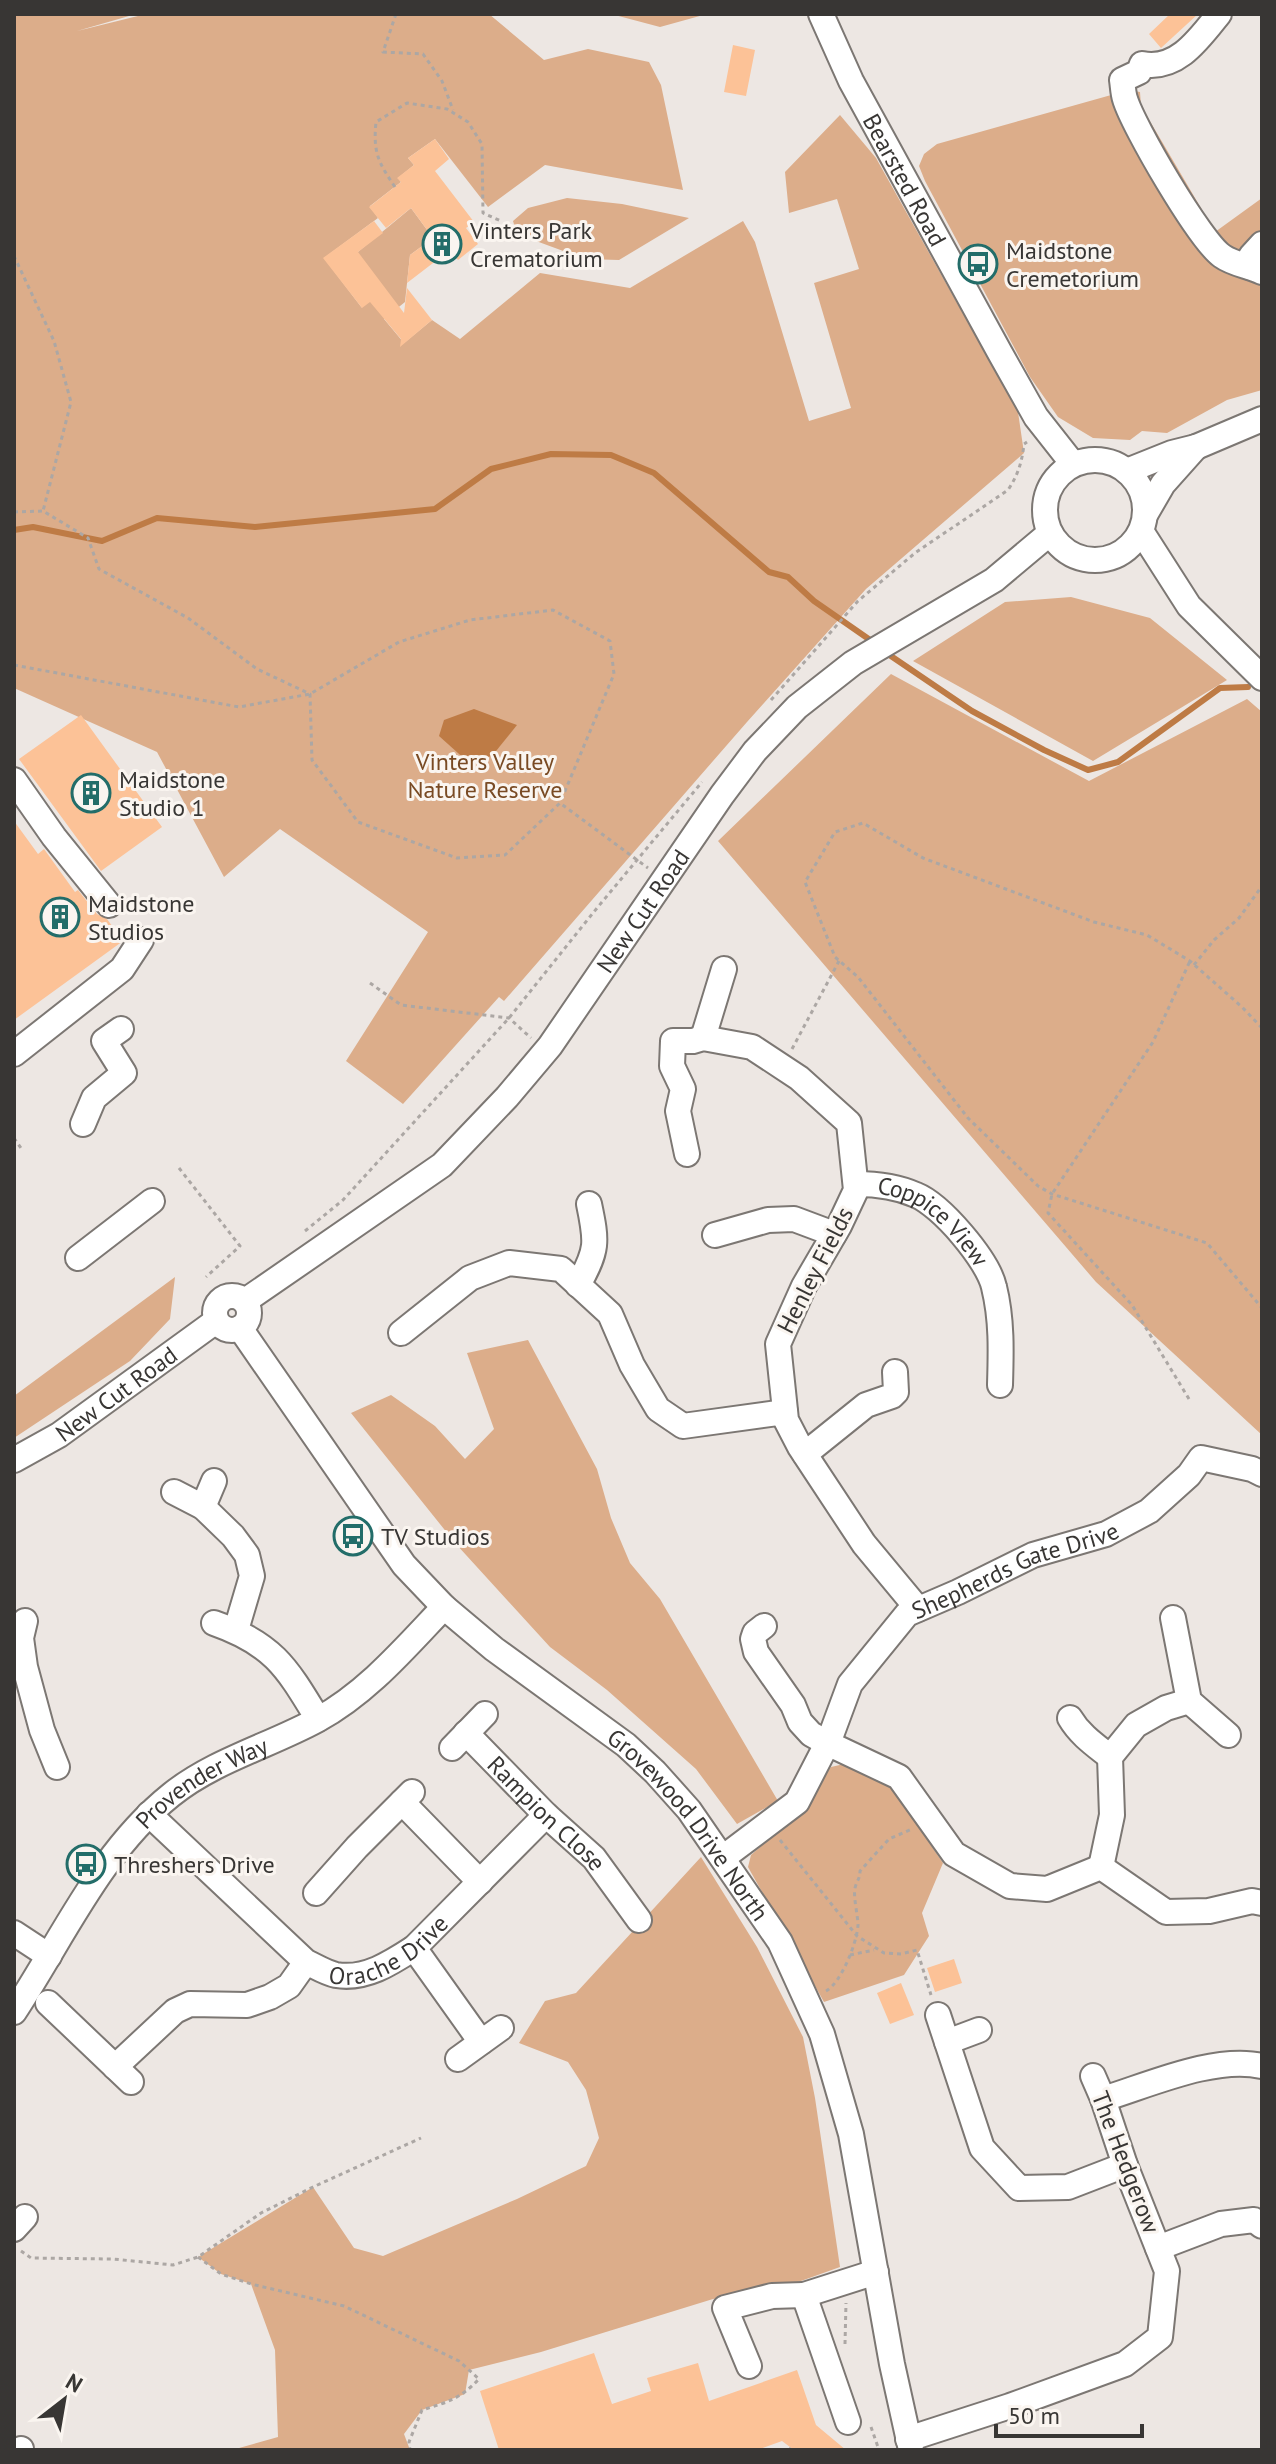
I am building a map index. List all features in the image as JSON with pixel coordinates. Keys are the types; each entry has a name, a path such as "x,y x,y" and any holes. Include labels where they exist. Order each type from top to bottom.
{"street":[{"name":"Bearsted Road","path":"821,14 851,81 1000,353 1036,417 1073,464"},
{"path":"1219,14 1193,45 1170,62 1157,67 1142,64 1139,72 1122,80 1124,97 1135,123 1206,241 1224,258 1256,269"},
{"path":"1256,269 1251,256 1262,244"},
{"path":"1127,471 1196,447 1262,419"},
{"path":"1196,447 1163,484 1143,523 1132,544 1120,554 1088,560 1060,546 1050,533 1045,507 1047,494 1053,482 1073,464 1101,460 1115,463 1127,471 1138,483 1144,498 1143,523 1189,606 1262,678"},
{"name":"New Cut Road","path":"14,1460 59,1435 216,1321 214,1310 222,1299 234,1296 245,1301 442,1165 546,1052 722,795 755,751 797,707 853,663 994,580 1050,533"},
{"path":"14,780 54,837 109,905"},
{"path":"14,1054 122,969 141,940"},
{"path":"687,1154 678,1111 683,1089 672,1066 673,1041 698,1039 724,969"},
{"path":"83,1124 94,1098 124,1073 104,1041 121,1029"},
{"name":"Henley Fields","path":"698,1039 752,1047 799,1078 849,1123 856,1190 804,1286 778,1344 786,1420 864,1544 918,1609"},
{"name":"Coppice View","path":"856,1184 884,1184 918,1196 949,1220 974,1249 993,1283 1001,1335 1000,1385"},
{"path":"78,1258 152,1201"},
{"path":"578,1285 594,1252 596,1238 589,1204"},
{"path":"715,1235 768,1220 794,1219 834,1234"},
{"path":"401,1333 470,1278 509,1263 561,1269 610,1314 632,1365 658,1409 683,1426 785,1412"},
{"path":"216,1321 225,1330 240,1328 248,1321 245,1301"},
{"name":"Grovewood Drive North","path":"240,1328 404,1565 444,1607 494,1649 626,1745 655,1772 689,1810 724,1857 780,1942 822,2034 851,2134 910,2444"},
{"path":"805,1454 866,1405 892,1396 896,1392 895,1372"},
{"name":"Shepherds Gate Drive","path":"724,1857 797,1802 827,1743 850,1684 907,1614 1033,1555 1106,1534 1127,1523 1149,1511 1189,1475 1201,1458 1262,1474"},
{"path":"203,1507 214,1481"},
{"path":"174,1492 203,1507 233,1536 247,1555 252,1576 225,1626 271,1652 281,1662 318,1719"},
{"name":"Provender Way","path":"14,2012 116,1849 149,1814 197,1777 318,1719 361,1691 444,1607"},
{"path":"1173,1618 1189,1701 1228,1735"},
{"path":"764,1626 753,1639 756,1652 793,1705 800,1722 811,1734 827,1743 899,1777 954,1854 1010,1886 1047,1889 1101,1867"},
{"path":"20,1633 25,1667 52,1726 57,1767"},
{"path":"1101,1867 1112,1815 1110,1757 1136,1725 1166,1708 1189,1701"},
{"name":"Rampion Close","path":"485,1714 459,1741 594,1858 617,1902 639,1920"},
{"path":"1070,1718 1076,1728 1110,1757"},
{"path":"316,1893 407,1797 480,1882"},
{"name":"Orache Drive","path":"149,1814 306,1962 334,1975 361,1975 393,1962 414,1948 546,1815"},
{"path":"1101,1867 1166,1912 1209,1911 1252,1901 1262,1903"},
{"path":"14,1933 49,1956"},
{"path":"414,1948 491,2035 458,2059"},
{"path":"48,2003 123,2074 159,2023 175,2011 190,2004 247,2005 270,1997 289,1986 306,1962"},
{"path":"938,2015 982,2148 1019,2188 1068,2187 1125,2165"},
{"path":"947,2042 979,2030"},
{"path":"1103,2099 1198,2070 1246,2062 1262,2066"},
{"name":"The Hedgerow","path":"910,2444 1125,2364 1160,2337 1167,2271 1093,2076"},
{"name":"The Hedgerow","path":"1158,2248 1221,2224 1254,2220 1262,2226"},
{"path":"749,2366 725,2308 772,2296 804,2295 876,2272"},
{"path":"804,2295 859,2423"}],"path":[{"path":"396,14 383,52 423,54 442,81 454,113"},
{"path":"395,187 379,164 374,143 376,122 407,103 447,109 468,122 482,144 483,213 501,221"},
{"path":"14,256 54,341 71,402 43,511"},
{"path":"768,703 858,601 915,553 1008,490 1017,477 1024,444 1046,429"},
{"path":"14,512 43,511 88,538 99,569 188,618 257,669 310,694"},
{"path":"14,665 239,707 310,694 399,642 470,620 553,610 610,641 614,674 560,803 505,855 457,858 358,822 312,760 310,694"},
{"path":"311,1256 295,1239 343,1200 509,1018 706,778"},
{"path":"560,803 664,879"},
{"path":"1262,1028 1192,963 1147,935 1094,922 923,858 863,823 835,832 805,882 835,957 858,977 968,1118 1038,1186 1052,1194 1207,1243 1262,1308"},
{"path":"1189,1399 1132,1305 1048,1213 1052,1194 1153,1042 1192,963 1239,918 1262,886"},
{"path":"783,1067 839,961"},
{"path":"370,983 401,1005 509,1018 546,1052"},
{"path":"14,1138 23,1151"},
{"path":"179,1168 240,1246 206,1277"},
{"path":"826,1991 832,1988 857,1936 855,1888 860,1881 860,1871 889,1839 910,1830 927,1817"},
{"path":"767,1825 857,1936 876,1949 893,1954 917,1950 938,2015"},
{"path":"850,1955 876,1949"},
{"path":"20,2232 31,2258 113,2259 173,2265 198,2257 261,2213 421,2138"},
{"path":"198,2257 221,2274 344,2306 459,2361 479,2379 465,2394 422,2410 409,2442 410,2450"},
{"path":"844,2282 845,2351"},
{"path":"859,2423 879,2450"}],"green space":[{"name":"Vinters Valley Nature Reserve","path":"14,14 136,14 77,31 146,14 489,14 544,60 588,49 649,62 661,85 683,190 545,165 488,207 435,139 408,158 414,165 398,178 401,182 370,206 378,218 324,258 362,308 347,261 411,208 433,238 410,255 405,302 384,319 404,343 432,320 460,339 540,273 630,288 743,221 755,242 809,421 851,408 814,283 859,269 837,199 789,213 785,172 840,115 876,158 1018,412 1024,453 866,589 504,1001 499,997 403,1104 346,1061 428,932 280,829 224,877 157,752 14,688"},
{"path":"611,14 707,14 660,27"},
{"path":"1129,90 1140,92 1141,106 1215,232 1262,198 1262,390 1227,400 1167,433 1142,431 1130,440 1093,438 1058,417 1030,377 919,166 924,154 937,144"},
{"path":"567,198 622,204 689,218 619,260 585,259 517,234 513,221 528,208"},
{"path":"1071,597 1150,618 1227,680 1093,761 913,661 1005,602"},
{"path":"891,674 1089,781 1247,699 1262,712 1262,1435 1096,1282 718,841"},
{"path":"175,1277 170,1319 130,1361 14,1438 14,1396"},
{"path":"528,1340 597,1469 611,1518 630,1563 660,1599 778,1801 737,1824 696,1769 607,1690 550,1647 456,1544 351,1413 391,1395 435,1426 465,1459 494,1429 467,1353"},
{"path":"844,1764 892,1788 943,1863 922,1913 929,1936 904,1975 824,2002 748,1867 751,1855 792,1819 831,1767"},
{"path":"701,1857 757,1947 803,2037 840,2267 787,2286 713,2299 541,2352 469,2370 465,2394 422,2410 404,2434 410,2450 232,2450 278,2437 275,2350 251,2284 221,2274 198,2257 313,2187 354,2248 383,2256 586,2166 599,2138 586,2090 568,2062 519,2043 545,2001 576,1993"}],"shaded area":[{"path":"474,709 517,725 492,756 468,762 439,736 444,720"}],"building":[{"path":"1170,14 1198,14 1161,48 1149,34"},
{"path":"733,45 755,50 746,96 724,92"},
{"name":"Vinters Park Crematorium","path":"435,139 449,159 435,171 474,222 466,228 478,244 458,260 450,250 407,283 410,255 433,238 411,208 386,228 369,207 401,182 397,178 414,165 408,158"},
{"path":"374,221 383,233 358,252 404,313 407,288 432,320 400,347 401,339 370,302 362,308 323,258"},
{"name":"Maidstone Studio 1","path":"81,715 162,827 101,871 19,759"},
{"name":"Maidstone Studios","path":"14,821 38,854 44,849 75,892 78,890 97,914 107,919 123,941 14,1020"},
{"path":"954,1959 962,1983 935,1992 927,1968"},
{"path":"901,1983 914,2015 890,2024 877,1993"},
{"path":"594,2353 612,2404 651,2391 647,2378 698,2363 709,2401 797,2370 816,2425 846,2450 794,2450 782,2441 757,2450 499,2450 480,2391"}],"waterway":[{"path":"14,530 33,527 102,541 157,518 255,527 435,509 491,469 551,454 611,455 654,473 769,572 788,577 814,601 873,642"},
{"path":"885,652 972,711 1088,770 1118,762 1220,688 1248,687"}],"place":[{"name":"Vinters Park Crematorium","path":"442,244"},
{"name":"Maidstone Cremetorium","path":"978,264"},
{"name":"Maidstone Studio 1","path":"91,793"},
{"name":"Maidstone Studios","path":"60,917"},
{"name":"TV Studios","path":"353,1536"},
{"name":"Threshers Drive","path":"86,1864"}]}
